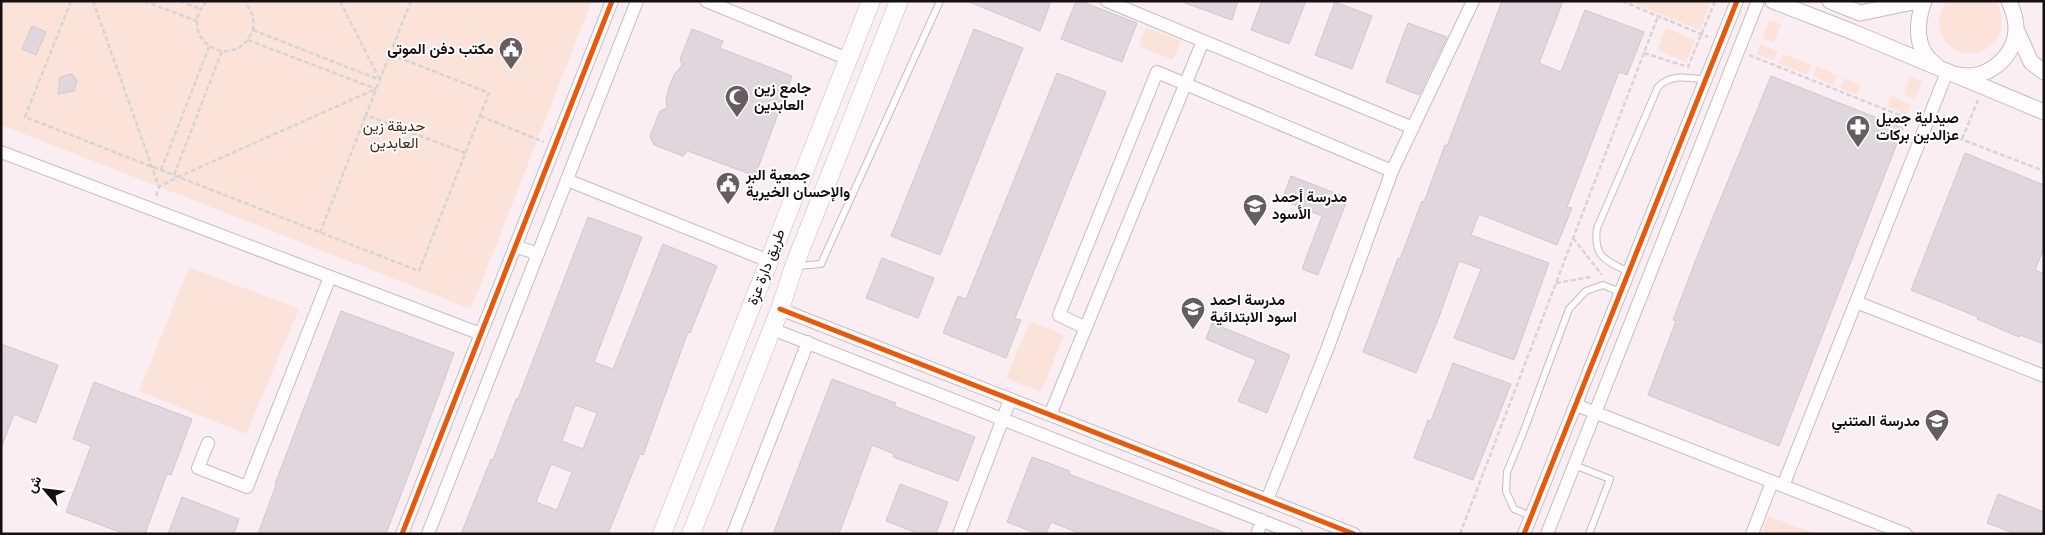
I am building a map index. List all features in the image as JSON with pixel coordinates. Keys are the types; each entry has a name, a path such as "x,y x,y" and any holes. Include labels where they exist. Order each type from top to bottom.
{"main road":[{"name":"طريق دارة عزة","path":"662,534 871,1"},
{"path":"692,534 780,309 794,266 899,1"}],"street":[{"path":"402,534 612,1"},
{"path":"428,534 637,1"},
{"path":"706,1 848,59"},
{"path":"1107,1 1413,128"},
{"path":"1267,500 1328,347 1392,171 1473,1"},
{"path":"1524,534 1737,1"},
{"path":"1547,534 1758,1"},
{"path":"1773,1 1853,32 2044,112"},
{"path":"1830,1 1860,13 1918,1"},
{"path":"1924,1 1918,16 1920,41 1933,63 1947,72 1962,76 1978,75 1993,68 2005,58 2013,44 2016,29"},
{"path":"2009,1 2014,12 2016,29 2031,62 2044,72"},
{"path":"1050,415 1203,41"},
{"path":"588,62 610,69"},
{"path":"1086,328 1059,315 1157,72 1392,171"},
{"path":"1752,534 1777,484 1856,302 1947,72"},
{"path":"1,152 481,334"},
{"path":"567,180 769,261"},
{"path":"516,246 538,254"},
{"path":"208,443 198,468 247,487 330,277"},
{"path":"1856,302 2044,376"},
{"path":"780,309 1354,534"},
{"path":"772,328 1296,534"},
{"path":"734,534 808,342"},
{"path":"959,534 1010,400"},
{"path":"1576,405 1906,534"},
{"path":"1257,534 1262,520"}],"lane":[{"path":"794,266 821,264 940,1"},
{"path":"1630,272 1606,261 1596,244 1597,228 1658,87 1666,80 1675,78 1706,80"},
{"path":"1532,516 1514,508 1506,491 1506,472 1523,434 1569,309 1577,298 1586,291 1603,286 1620,292"},
{"path":"1574,465 1610,479 1589,534"}],"path":[{"path":"71,1 25,117 419,271 489,93 390,54"},
{"path":"93,1 159,187 151,209"},
{"path":"144,1 197,21"},
{"path":"180,1 200,9"},
{"path":"207,1 200,9 197,21 200,36 209,47 222,51 237,49 248,40 253,30 252,14 244,1"},
{"path":"340,1 380,80"},
{"path":"320,233 411,1"},
{"path":"1622,1 1721,42"},
{"path":"1644,52 1688,67 1715,1"},
{"path":"1460,534 1658,16"},
{"path":"253,30 380,80"},
{"path":"248,40 376,89"},
{"path":"161,170 209,47"},
{"path":"174,175 222,51"},
{"path":"1738,51 2044,171"},
{"path":"1962,139 1983,87"},
{"path":"159,187 376,89"},
{"path":"367,112 366,115 465,153"},
{"path":"480,116 555,146"},
{"path":"1573,238 1602,276"}],"green space":[{"name":"حديقة زين العابدين","path":"1,1 592,1 471,309 1,125"},
{"path":"1627,1 1709,1 1711,2 1700,30"},
{"path":"1947,1 1995,1 2001,16 2001,30 1995,41 1985,49 1974,53 1961,53 1950,46 1942,34 1939,21 1942,9"},
{"path":"1769,20 1781,24 1774,43 1763,39"},
{"path":"1146,27 1181,41 1173,60 1139,46"},
{"path":"1666,28 1695,40 1686,62 1657,50"},
{"path":"1760,44 1778,51 1774,61 1756,54"},
{"path":"1783,54 1812,65 1808,75 1779,64"},
{"path":"1817,66 1837,75 1833,85 1813,76"},
{"path":"1910,76 1922,81 1915,99 1904,95"},
{"path":"1844,78 1861,85 1857,95 1840,88"},
{"path":"1891,96 1911,105 1907,115 1887,106"},
{"path":"189,267 299,309 246,434 139,391"},
{"path":"1030,321 1064,335 1041,392 1006,378"},
{"path":"1768,516 1816,534 1761,534"}],"building":[{"path":"967,1 1051,1 1040,31"},
{"path":"1076,1 1137,23 1122,62 1061,39"},
{"path":"1186,1 1238,1 1232,20 1185,3"},
{"path":"1262,1 1306,1 1289,44 1251,30"},
{"path":"1502,1 1563,1 1539,63 1561,72 1585,10 1644,32 1627,75 1619,72 1567,207 1572,208 1557,245 1479,214 1471,235 1549,263 1514,360 1454,338 1481,269 1459,261 1416,373 1363,352 1398,258 1400,259 1422,201 1424,202 1445,145 1447,146"},
{"path":"1335,2 1372,16 1352,69 1315,55"},
{"path":"1408,23 1447,37 1419,95 1386,82"},
{"path":"32,26 46,32 36,55 22,49"},
{"path":"692,29 723,41 720,48 792,76 755,176 688,151 683,156 654,145 650,136 660,111 667,108 666,99 669,87 674,75 682,65 680,59"},
{"path":"974,29 1023,48 940,255 891,236"},
{"path":"1057,73 1106,92 1015,318 1021,320 1006,358 943,333 958,296 966,299"},
{"path":"72,74 77,81 74,91 58,94 60,77"},
{"path":"1771,76 1903,128 1779,446 1648,395 1676,321 1673,320 1698,254"},
{"path":"1965,153 2044,185 2044,248 2035,270 2044,274 2044,344 2020,335 2019,337 1977,319 1978,317 1911,290"},
{"path":"1291,176 1348,198 1318,275 1302,269 1322,216 1282,200"},
{"path":"588,217 642,237 594,362 613,369 663,244 717,266 690,333 688,332 643,455 640,454 608,534 461,534 491,459 493,460 516,399 518,399","holes":["575,405 597,413 583,449 562,441","551,464 572,472 557,510 536,502"]},
{"path":"882,258 934,278 918,318 866,298"},
{"path":"341,311 454,353 435,405 386,534 258,534 275,484"},
{"path":"1212,323 1290,355 1267,413 1238,401 1256,360 1206,339"},
{"path":"1,344 58,365 36,423 14,414 2,446"},
{"path":"1453,363 1511,384 1473,480 1414,458 1428,420 1431,421"},
{"path":"832,379 896,403 894,406 975,437 958,481 893,457 894,454 872,445 839,534 773,534"},
{"path":"94,382 192,419 171,475 167,474 145,534 125,534 66,512 91,446 73,439"},
{"path":"1032,457 1070,471 1069,474 1228,534 1081,534 1051,522 1046,534 1038,534 1007,522"},
{"path":"900,484 948,502 936,534 919,534 886,521"},
{"path":"1998,494 2044,512 2044,534 2016,534 1987,523"},
{"path":"182,497 239,519 234,534 168,534"}],"cycle path":[{"path":"402,534 612,1"},
{"path":"1524,534 1737,1"},
{"path":"780,309 1354,534"}],"place":[{"name":"مكتب دفن الموتى","path":"511,70"},
{"name":"جامع زين العابدين","path":"737,118"},
{"name":"صيدلية جميل عزالدين بركات","path":"1858,148"},
{"name":"جمعية البر والإحسان الخيرية","path":"728,205"},
{"name":"مدرسة أحمد الأسود","path":"1255,227"},
{"name":"مدرسة احمد اسود الابتدائية","path":"1193,330"},
{"name":"مدرسة المتنبي","path":"1937,442"}]}
